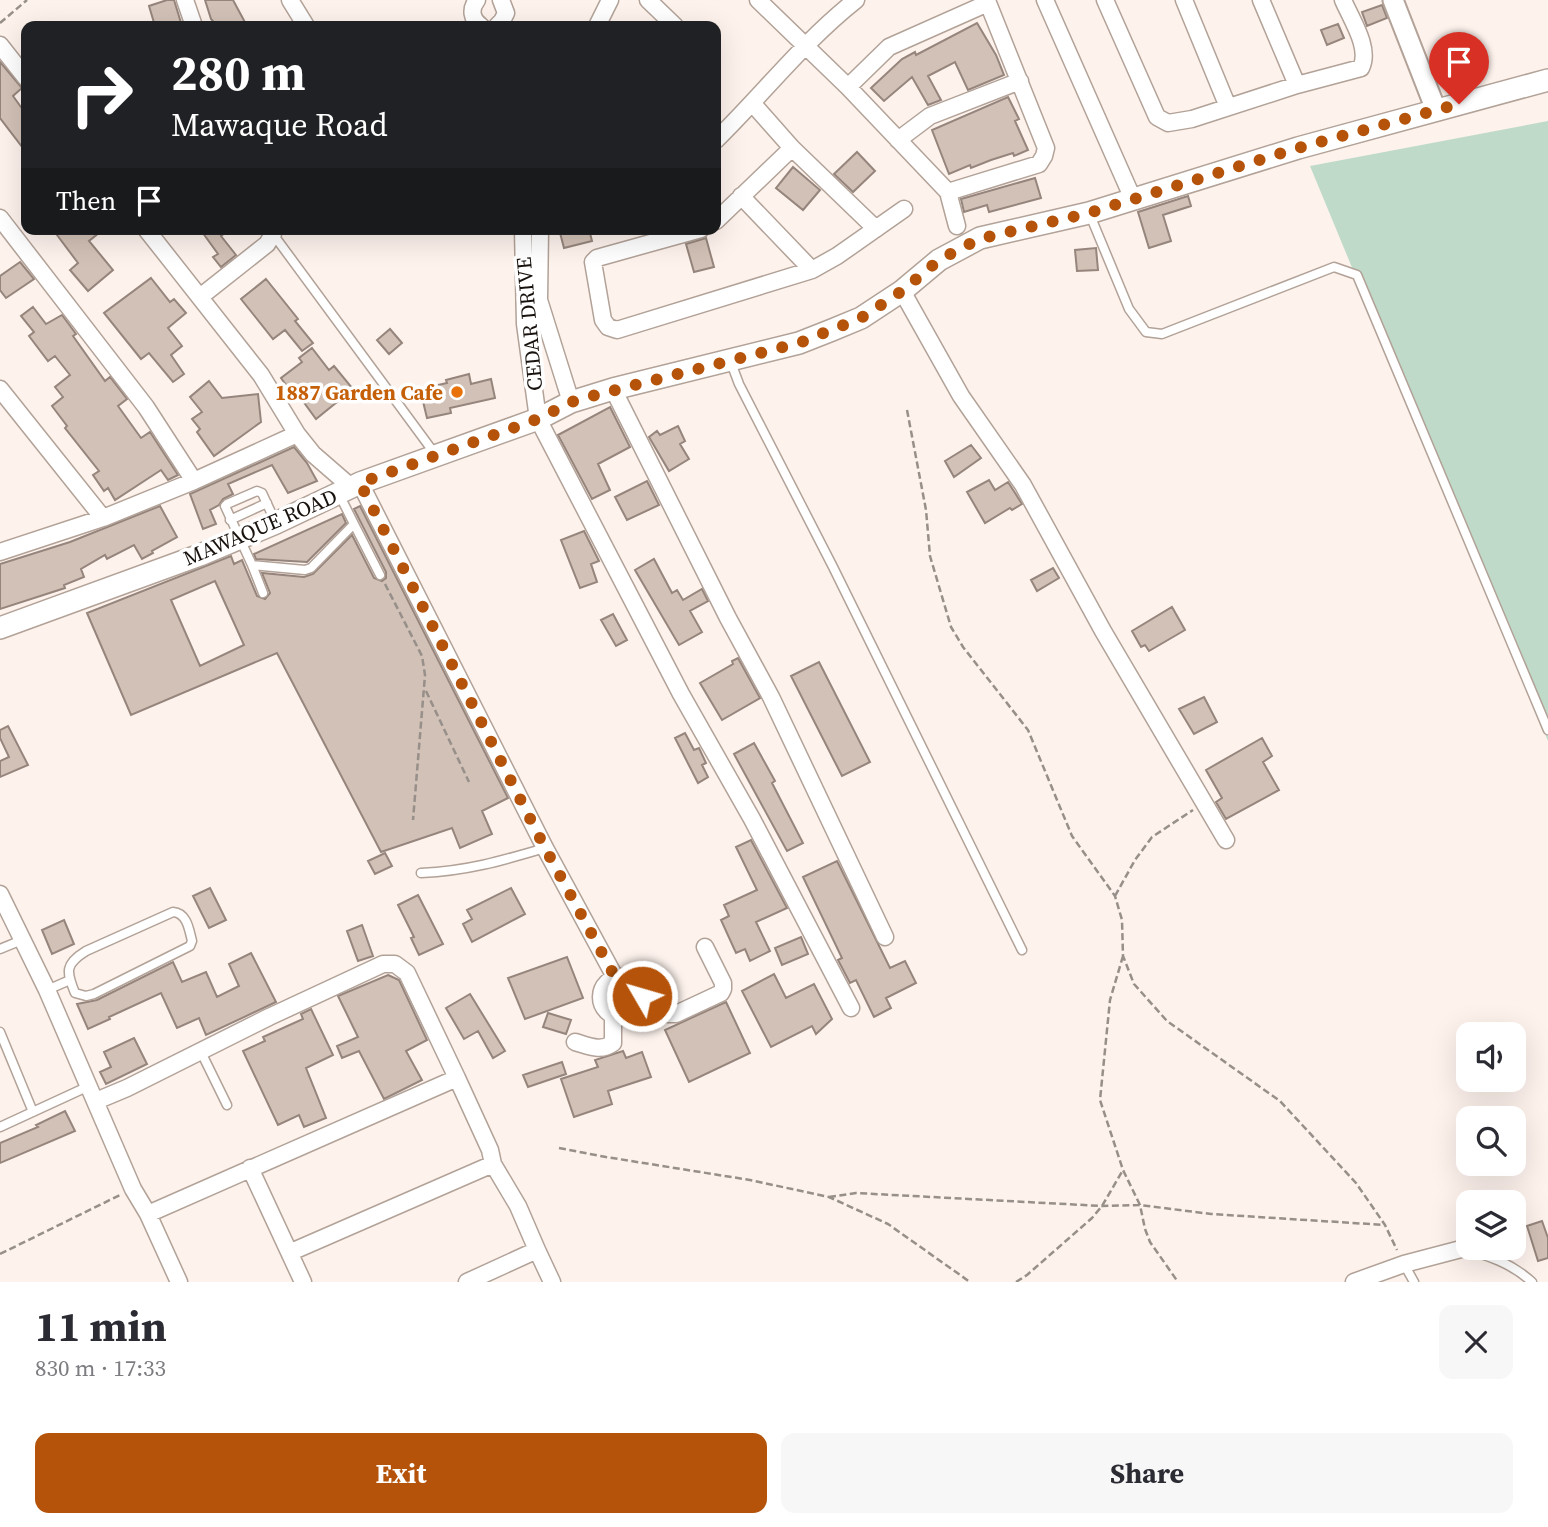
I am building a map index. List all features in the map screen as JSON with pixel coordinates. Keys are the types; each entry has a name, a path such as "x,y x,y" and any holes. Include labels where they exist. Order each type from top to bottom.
{"main road":[{"name":"MAWAQUE ROAD","path":"0,628 72,603 235,529 276,523 350,488 538,419 571,402 799,343 832,330 861,318 902,291 939,260 979,239 1089,213 1298,148 1548,80"}],"street":[{"path":"185,0 192,21"},
{"path":"290,0 303,21"},
{"path":"473,21 472,9 477,0"},
{"path":"501,0 506,21"},
{"path":"600,21 610,0"},
{"path":"648,0 669,21"},
{"path":"721,135 805,47 856,0"},
{"path":"1045,0 1133,199"},
{"path":"1105,0 1157,117 1168,123 1192,119 1297,85 1361,68 1365,60 1364,51 1343,0"},
{"path":"1184,0 1228,107"},
{"path":"1261,0 1297,85"},
{"path":"1392,0 1436,110"},
{"path":"848,87 889,47 990,1 1046,148 1039,164 948,192"},
{"path":"764,2 948,192 957,226"},
{"path":"0,45 21,72"},
{"path":"898,140 930,116 973,97 1020,81"},
{"path":"753,104 792,148 876,229"},
{"path":"721,218 792,148"},
{"path":"741,196 812,270"},
{"path":"679,235 597,258 593,262 603,320 608,327 617,330 812,270 837,256 904,209"},
{"path":"0,218 146,407 194,481"},
{"path":"151,235 261,375 297,434 313,454 350,488 615,977"},
{"path":"200,297 267,244 271,235"},
{"name":"CEDAR DRIVE","path":"523,235 524,324 538,419 681,694 752,819 851,1008"},
{"name":"CEDAR DRIVE","path":"540,235 539,300 571,402"},
{"path":"902,291 961,396 1023,485 1103,631 1226,840"},
{"path":"0,389 103,518"},
{"path":"613,389 728,618 771,697 885,937"},
{"path":"0,552 103,518 194,481 297,434"},
{"path":"0,894 47,990 133,1189 148,1214 179,1282"},
{"path":"641,1005 662,1014 676,1014 720,993 723,984 705,947"},
{"path":"93,1093 201,1052 383,964 395,964 407,973 457,1078 493,1164 518,1206 552,1282"},
{"path":"625,976 639,987 641,1005 632,1015 613,1016 603,1006 601,992 615,977 625,976"},
{"path":"575,1042 607,1048 613,1043 613,1016"},
{"path":"148,1214 457,1078"},
{"path":"291,1252 493,1164"},
{"path":"250,1168 303,1282"},
{"path":"467,1282 537,1250"},
{"path":"1354,1282 1404,1264 1456,1250"}],"lane":[{"path":"1089,213 1129,309 1146,332 1162,334 1335,267 1357,275 1548,730"},
{"path":"274,235 436,455"},
{"path":"730,360 739,384 834,567 1022,950"},
{"path":"350,488 354,524 380,575"},
{"path":"263,593 225,506 257,491 262,493 276,523"},
{"path":"235,529 267,503"},
{"path":"252,565 305,570 311,568 354,524"},
{"path":"421,873 467,869 545,848"},
{"path":"173,912 179,912 185,917 192,941 184,950 94,994 86,996 75,993 70,980 68,968 73,959 86,951 173,912"},
{"path":"0,949 22,940"},
{"path":"47,990 70,980"},
{"path":"0,1032 3,1049 33,1112"},
{"path":"201,1052 227,1105"},
{"path":"0,1127 33,1112 93,1093"},
{"path":"1499,1260 1532,1282"},
{"path":"1404,1264 1414,1282"}],"path":[{"path":"0,23 27,0"},
{"path":"907,410 926,510 930,556 951,627 969,655 1028,730 1072,836 1115,896 1122,920 1124,956 1134,984 1167,1021 1280,1101 1356,1184 1385,1225 1404,1264"},
{"path":"380,575 422,656 425,688 413,820"},
{"path":"425,688 469,782"},
{"path":"1115,896 1135,860 1152,837 1204,803"},
{"path":"1124,956 1110,1000 1100,1100 1123,1170 1140,1205 1150,1242 1178,1282"},
{"path":"559,1148 750,1180 829,1197 888,1224 970,1282"},
{"path":"1016,1282 1068,1241 1102,1206 1123,1170"},
{"path":"0,1254 133,1189"},
{"path":"829,1197 856,1194 1102,1206 1140,1205 1211,1214 1385,1225"}],"green space":[{"path":"1548,121 1548,741 1310,166"}],"building":[{"path":"174,0 180,21 154,21 149,6"},
{"path":"205,0 233,0 244,21 213,21"},
{"path":"1382,5 1387,18 1367,26 1362,12"},
{"path":"977,23 996,55 1004,75 968,90 955,62 928,76 941,100 928,105 912,77 884,101 871,88 902,59 915,52 916,55"},
{"path":"1338,24 1344,38 1327,45 1321,30"},
{"path":"0,62 21,87 13,96 21,107 21,145 0,118"},
{"path":"1008,97 1019,119 1015,121 1028,150 971,168 970,165 949,174 932,130"},
{"path":"857,152 875,171 853,192 834,174"},
{"path":"793,167 820,190 803,210 776,188"},
{"path":"1035,178 1041,198 989,212 987,205 964,212 961,199"},
{"path":"1188,196 1191,206 1163,215 1171,241 1149,248 1138,212"},
{"path":"57,235 96,235 89,241 113,270 88,291 70,270 78,263"},
{"path":"204,235 222,235 236,255 221,267 213,257 218,254"},
{"path":"561,235 590,235 592,241 564,248"},
{"path":"706,238 714,267 694,272 686,244"},
{"path":"1096,248 1098,270 1077,271 1075,250"},
{"path":"20,262 34,279 6,298 0,290 0,276"},
{"path":"151,278 170,302 174,299 186,313 168,328 182,346 171,355 184,374 173,382 149,353 141,359 104,313"},
{"path":"266,279 298,319 295,321 313,343 302,351 285,330 273,339 241,299"},
{"path":"33,307 46,324 62,315 76,334 73,336 105,381 110,377 127,399 118,406 141,438 150,432 178,475 168,480 161,470 115,500 108,488 104,491 93,475 99,471 65,428 67,426 52,406 63,397 55,387 70,375 55,356 48,361 29,336 34,332 21,316"},
{"path":"390,329 402,343 389,354 377,340"},
{"path":"312,348 329,370 334,366 353,389 316,419 297,393 294,396 281,378 302,362 299,358"},
{"path":"469,374 471,384 491,379 495,398 450,408 451,413 427,418 420,389 447,383 446,380"},
{"path":"209,381 222,398 258,394 261,422 214,456 197,432 200,429 192,419 202,412 190,397"},
{"path":"610,407 630,447 598,464 610,490 592,499 558,435"},
{"path":"678,426 685,441 680,444 689,459 669,471 649,437 657,431 660,435"},
{"path":"971,445 981,458 954,477 945,461"},
{"path":"294,447 317,481 288,493 272,465 228,484 233,494 210,510 216,524 203,529 190,494"},
{"path":"989,480 995,490 1008,482 1022,504 985,523 967,492"},
{"path":"647,481 659,505 627,520 615,497"},
{"path":"160,506 177,537 152,551 153,553 142,559 134,545 107,559 105,555 81,569 84,577 64,585 65,588 0,609 0,564 70,542"},
{"path":"360,506 508,798 482,811 492,834 460,848 452,828 381,852 277,653 131,715 87,613 231,556 234,564 242,560 257,596 265,599 270,593 262,573 304,577 313,574 352,535 374,578 382,581 386,578 386,572 354,509","holes":["215,581 244,645 200,666 171,600"]},
{"path":"342,514 346,523 307,562 256,559 254,554"},
{"path":"584,531 599,561 591,564 597,582 580,588 561,540"},
{"path":"654,559 672,593 677,590 683,600 702,589 708,601 690,611 702,632 679,645 635,570"},
{"path":"1053,568 1059,578 1037,591 1031,580"},
{"path":"1172,607 1185,630 1149,651 1145,645 1141,647 1132,631"},
{"path":"613,614 627,640 616,646 601,620"},
{"path":"738,658 760,698 722,720 700,683 733,664 732,661"},
{"path":"819,662 870,762 842,776 791,676"},
{"path":"1204,697 1217,722 1194,734 1179,709"},
{"path":"8,726 28,765 0,777 0,761 9,757 0,738 0,730"},
{"path":"685,733 694,750 699,748 706,763 702,765 708,777 698,783 675,738"},
{"path":"1262,738 1272,756 1263,762 1279,790 1226,819 1216,802 1222,798 1206,770"},
{"path":"754,743 775,781 772,783 803,843 787,851 734,754"},
{"path":"751,840 787,908 756,922 770,951 750,961 745,949 736,953 721,920 729,916 724,905 757,890 736,847"},
{"path":"385,853 392,866 375,874 368,861"},
{"path":"837,861 890,968 905,961 916,983 886,998 891,1008 874,1017 856,980 850,983 838,960 842,958 803,877"},
{"path":"210,888 226,920 209,928 193,896"},
{"path":"511,888 525,914 472,942 463,924 472,919 467,910"},
{"path":"418,895 443,944 419,955 411,938 414,937 398,905"},
{"path":"64,920 74,944 52,954 42,930"},
{"path":"362,925 373,956 358,961 347,931"},
{"path":"801,937 808,954 782,965 775,948"},
{"path":"251,953 276,1002 206,1035 199,1018 177,1028 161,993 88,1029 77,1004 97,1000 173,962 182,982 206,972 217,997 239,986 229,964"},
{"path":"567,957 583,998 525,1019 508,978"},
{"path":"774,974 786,998 814,984 832,1019 816,1034 812,1026 771,1047 742,991"},
{"path":"388,975 399,980 427,1040 406,1051 422,1080 384,1099 359,1051 342,1058 337,1046 358,1037 338,996"},
{"path":"470,994 505,1051 493,1058 478,1031 464,1039 446,1008"},
{"path":"726,1002 750,1053 689,1082 665,1030"},
{"path":"311,1009 333,1055 306,1068 326,1118 304,1127 299,1115 278,1125 243,1051 265,1041 263,1037 303,1019 301,1014"},
{"path":"548,1013 571,1020 566,1034 543,1027"},
{"path":"134,1038 147,1064 106,1084 100,1072 111,1067 104,1052"},
{"path":"623,1051 626,1058 642,1052 651,1077 608,1091 612,1104 574,1117 561,1079 598,1067 595,1060"},
{"path":"562,1062 566,1074 528,1087 523,1075"},
{"path":"65,1111 75,1131 0,1163 0,1143 38,1127 36,1125"},
{"path":"1542,1221 1548,1238 1548,1258 1538,1261 1527,1226"}],"place":[{"name":"1887 Garden Cafe","path":"457,392"}],"route":[{"path":"642,996 633,980 625,976 615,977 545,848 360,483 538,419 571,402 816,337 861,318 902,291 939,260 979,239 1089,213 1298,148 1459,104"}]}
